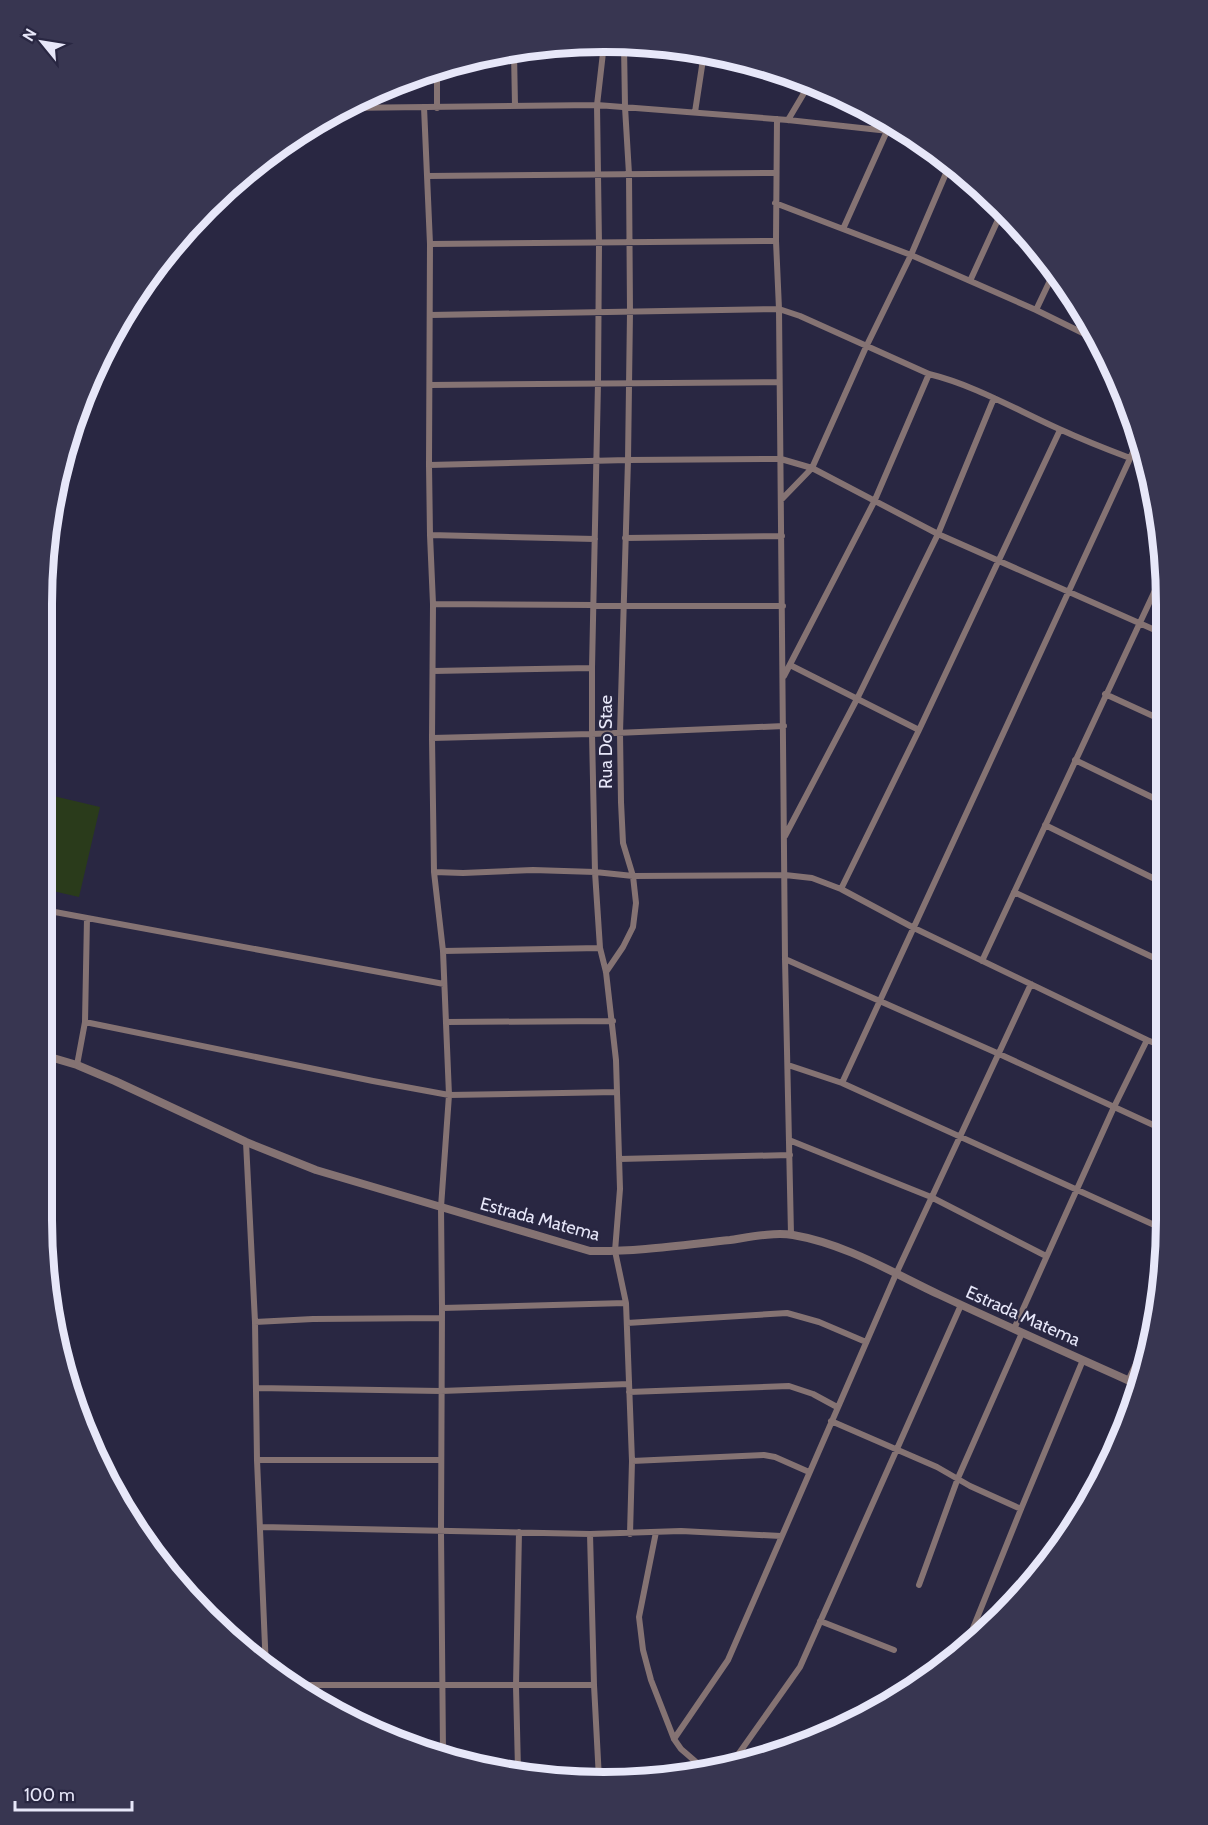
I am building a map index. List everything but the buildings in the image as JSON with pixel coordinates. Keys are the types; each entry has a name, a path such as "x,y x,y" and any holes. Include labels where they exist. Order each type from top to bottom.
{"street":[{"path":"603,52 597,105 599,311 592,735 600,948 613,1021 617,1092 620,1189 615,1251 626,1303 632,1461 630,1534"},
{"name":"Rua Do Stae","path":"606,972 633,927 636,903 633,876 622,843 620,733 630,312 629,174 624,53"},
{"path":"514,60 515,106"},
{"path":"695,112 703,61"},
{"path":"437,79 437,108"},
{"path":"788,120 805,91"},
{"path":"362,108 625,106 889,131"},
{"path":"424,107 430,244 429,465 434,604 432,738 434,872 443,951 449,1095 441,1207 444,1748"},
{"path":"777,119 775,203 779,309 785,959 791,1234"},
{"path":"843,229 884,131"},
{"path":"781,500 812,468 866,347 911,255 947,172"},
{"path":"427,176 776,173"},
{"path":"775,203 911,255 1085,334"},
{"path":"970,281 998,219"},
{"path":"430,244 776,242"},
{"path":"1036,310 1050,280"},
{"path":"430,315 779,309 800,316 929,374 943,377 994,398 1060,430 1130,458"},
{"path":"784,677 874,502 929,374"},
{"path":"430,385 779,382"},
{"path":"784,837 857,699 938,534 994,398"},
{"path":"841,889 919,730 1060,430"},
{"path":"842,1083 1134,451"},
{"path":"429,465 781,459 812,468 938,534 1156,630"},
{"path":"430,535 595,538"},
{"path":"625,538 782,536"},
{"path":"982,962 1155,590"},
{"path":"434,604 783,606"},
{"path":"790,665 919,730"},
{"path":"433,671 592,668"},
{"path":"1105,694 1156,717"},
{"path":"432,738 592,735 784,726"},
{"path":"1075,760 1156,799"},
{"path":"1045,825 1156,880"},
{"path":"434,872 533,870 633,876 785,875 812,878 841,889 982,962 1156,1044"},
{"path":"1014,892 1156,959"},
{"path":"52,911 444,984"},
{"path":"77,1065 85,1022 87,918"},
{"path":"443,951 600,948"},
{"path":"785,959 997,1053 1156,1127"},
{"path":"675,1739 728,1660 896,1274 1031,984"},
{"path":"446,1022 613,1021"},
{"path":"85,1022 449,1095 617,1092"},
{"path":"1014,1329 1146,1040"},
{"name":"Estrada Matema","path":"52,1058 77,1065 246,1142 316,1170 590,1251 615,1251 791,1234 819,1241 848,1250 960,1305 1131,1382"},
{"path":"788,1065 842,1083 1156,1226"},
{"path":"789,1140 931,1197 1046,1256"},
{"path":"246,1142 255,1322 257,1460 266,1657"},
{"path":"619,1159 790,1155"},
{"path":"442,1308 626,1303"},
{"path":"738,1756 800,1667 960,1305"},
{"path":"627,1323 787,1313 800,1315 866,1342"},
{"path":"255,1322 442,1318"},
{"path":"919,1585 958,1478 1022,1333"},
{"path":"971,1633 1083,1359"},
{"path":"256,1388 441,1390 789,1386 813,1394 837,1407"},
{"path":"831,1421 897,1448 1020,1509"},
{"path":"632,1461 764,1455 775,1457 809,1472"},
{"path":"257,1460 441,1460"},
{"path":"261,1527 591,1534 681,1531 781,1536"},
{"path":"518,1766 516,1686 519,1532"},
{"path":"656,1532 639,1617 643,1650 651,1680 675,1739 681,1749 699,1764"},
{"path":"591,1534 594,1685 599,1772"},
{"path":"820,1621 894,1650"},
{"path":"306,1685 594,1685"}],"green space":[{"path":"52,796 100,807 79,897 52,891"}]}
